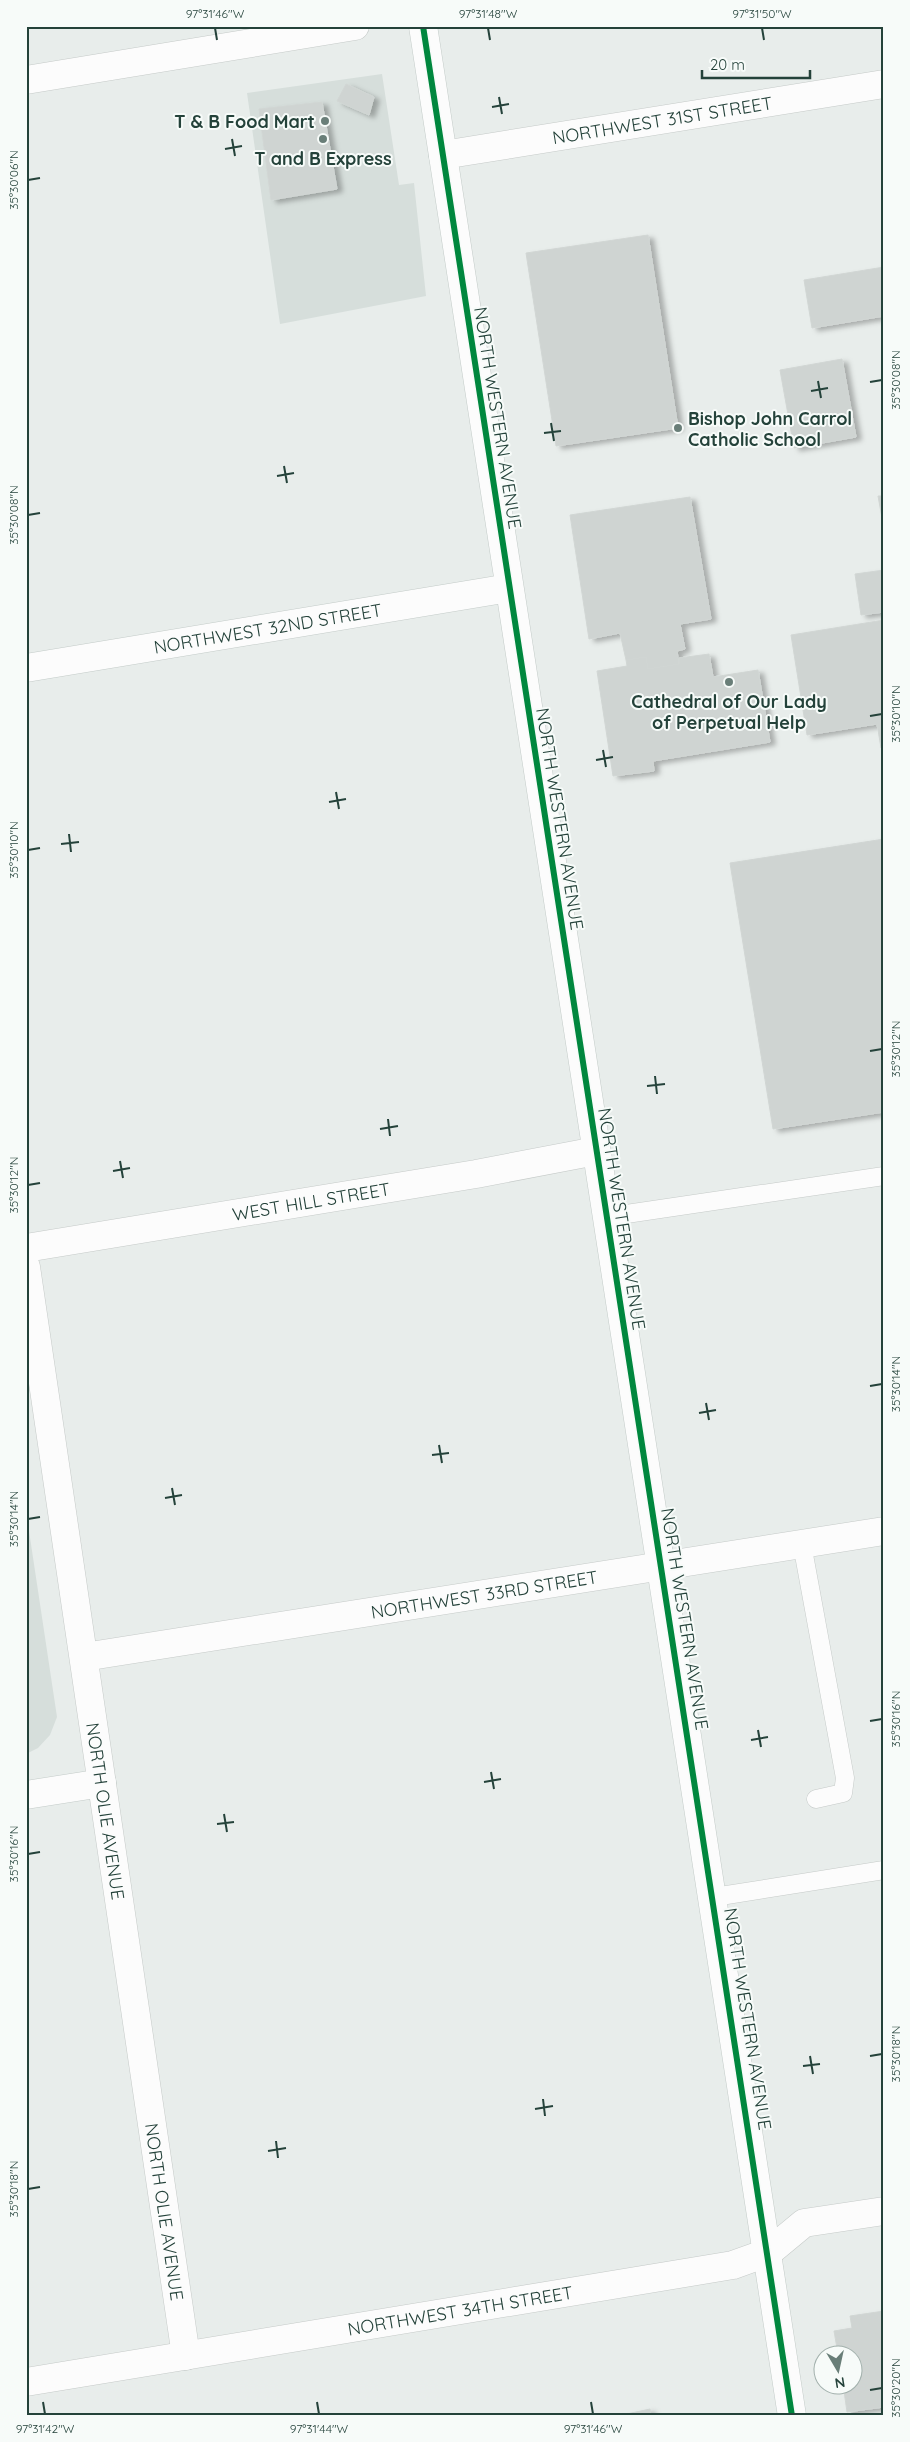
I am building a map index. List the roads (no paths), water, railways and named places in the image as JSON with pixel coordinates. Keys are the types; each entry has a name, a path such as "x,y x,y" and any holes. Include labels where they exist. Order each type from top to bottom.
{"street":[{"path":"26,80 355,26"},
{"name":"NORTH WESTERN AVENUE","path":"423,26 606,1217 769,2252 792,2416"},
{"name":"NORTHWEST 31ST STREET","path":"443,155 884,84"},
{"name":"NORTHWEST 32ND STREET","path":"26,668 509,588"},
{"name":"WEST HILL STREET","path":"26,1248 476,1174 596,1151"},
{"name":"NORTH OLIE AVENUE","path":"26,1267 186,2356"},
{"name":"NORTHWEST 33RD STREET","path":"84,1657 884,1531"},
{"path":"26,1795 102,1783"},
{"name":"NORTHWEST 34TH STREET","path":"26,2382 733,2265 769,2252 804,2223 884,2211"}],"lane":[{"path":"606,1217 884,1176"},
{"path":"802,1544 845,1778 843,1793 816,1800"},
{"path":"714,1896 884,1870"}],"place":[{"name":"T & B Food Mart","path":"325,121"},
{"name":"T and B Express","path":"323,139"},
{"name":"Bishop John Carrol Catholic School","path":"678,428"},
{"name":"Cathedral of Our Lady of Perpetual Help","path":"729,682"}]}
